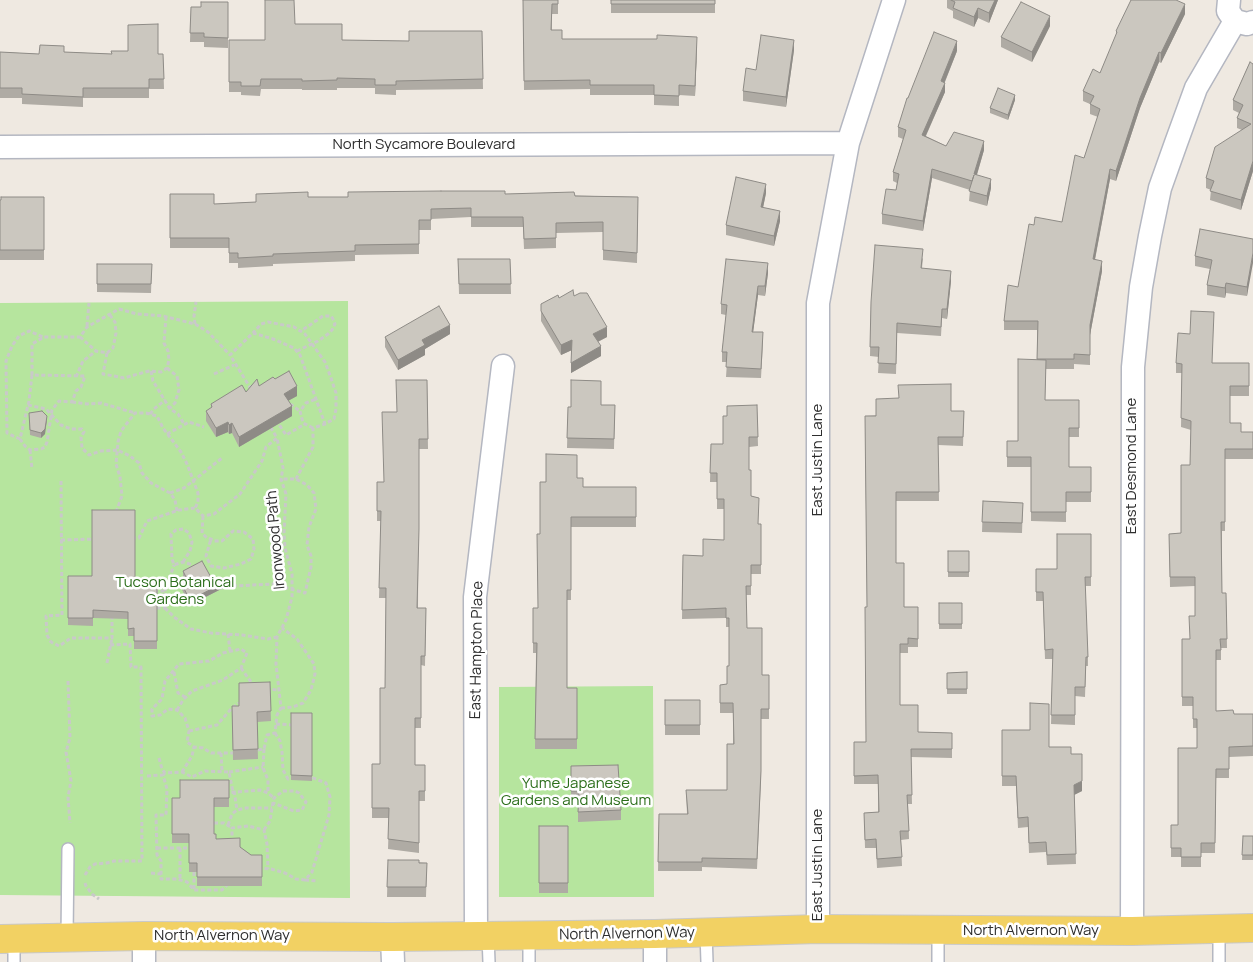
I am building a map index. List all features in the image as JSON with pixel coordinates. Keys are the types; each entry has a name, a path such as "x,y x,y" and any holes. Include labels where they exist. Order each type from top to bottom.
{"main road":[{"name":"North Alvernon Way","path":"9,947 67,938 144,949 393,949 482,935 655,934 818,929 1132,931 1253,928"}],"street":[{"name":"East Justin Lane","path":"818,929 818,303 848,143 894,0"},
{"name":"East Desmond Lane","path":"1132,931 1132,367 1141,287 1160,188 1176,143 1196,88 1239,14"},
{"name":"North Sycamore Boulevard","path":"0,147 848,143"},
{"name":"East Hampton Place","path":"482,935 475,597 503,366"},
{"path":"655,934 655,962"}],"lane":[{"path":"67,938 68,849"},
{"path":"1219,929 1219,962"},
{"path":"938,930 938,962"},
{"path":"706,933 707,962"},
{"path":"482,935 489,962"},
{"path":"529,935 529,962"}],"path":[{"path":"87,326 89,302"},
{"path":"195,324 196,302"},
{"path":"80,337 87,326 119,309 195,324 208,332 230,355 234,365 253,393"},
{"path":"110,315 115,322 116,333 113,348 107,353 103,374 124,378 137,373 161,372 167,368 169,360 168,351 164,343 166,317"},
{"path":"297,351 318,341 332,330 335,324 334,319 331,316 323,316 301,331"},
{"path":"230,355 261,324 268,322 294,327 301,331 325,362 336,393 334,419 313,428 305,424 300,411 293,408 287,401"},
{"path":"107,353 96,351 80,337 44,337 29,331 18,336 6,361 8,434 20,439 30,450 45,447 52,410 59,401 87,404 102,403 135,413 146,412 157,416 166,434 181,452 194,480 198,493 198,502 195,508"},
{"path":"253,333 294,348 300,354 325,424"},
{"path":"20,439 32,376 32,344 44,337"},
{"path":"76,377 82,362 96,351"},
{"path":"214,374 234,365"},
{"path":"167,368 177,376 179,390 175,403 170,409"},
{"path":"151,371 153,381 170,409 178,414 184,424"},
{"path":"32,376 85,376 82,387 76,391 72,402"},
{"path":"300,411 306,403 316,399"},
{"path":"150,414 165,400"},
{"path":"28,405 46,409 61,425 71,429 82,429 84,432 81,438 82,448 89,455 101,451 117,450 130,456 139,463 142,473 151,483 170,493 175,500 176,511"},
{"path":"115,521 122,496 120,477 116,464 117,450 122,431 135,413"},
{"path":"274,416 286,435 305,424"},
{"name":"Ironwood Path","path":"267,420 277,438 283,468 281,479 286,494 285,548 292,574 292,597 286,620 277,637"},
{"path":"166,434 189,422 204,426"},
{"path":"296,479 313,447 313,428"},
{"path":"203,516 214,514 240,494 262,461 266,448 277,438"},
{"path":"30,450 32,469"},
{"path":"170,493 184,488 222,458"},
{"path":"216,588 273,584 305,593 309,580 311,556 307,545 309,527 316,508 314,493 307,484 296,479 281,479"},
{"path":"61,481 62,616 46,616 47,635 51,642 59,646 72,638 112,638"},
{"path":"195,508 203,516 202,532 211,539 222,541 233,531 244,532 253,539 254,549 250,559 241,564 224,568 211,566 206,556 211,539"},
{"path":"130,538 139,538 147,521 176,511 195,508"},
{"path":"183,562 190,551 192,542 189,533 183,529 176,530 171,534 174,565 166,591 166,608 174,617 191,629 211,633 268,640 277,637 276,664 281,708 277,715 275,733 280,741 283,770 288,779 300,776"},
{"path":"62,540 104,538"},
{"path":"174,565 183,562 193,565 198,572"},
{"path":"207,570 209,563"},
{"path":"148,591 166,591"},
{"path":"166,598 177,598 193,591"},
{"path":"148,608 166,608"},
{"path":"107,663 112,638 112,609"},
{"path":"281,708 293,707 304,703 311,690 314,674 314,664 297,639 282,628"},
{"path":"228,634 230,651"},
{"path":"99,899 86,886 84,877 90,867 95,864 114,861 142,861 141,667 131,667 130,644 110,645"},
{"path":"177,710 192,690 223,680 241,668 247,652 241,649 230,651 210,661 179,664 165,681 162,699 152,709 152,716 160,715 168,709 177,710 186,718 189,731 187,742 194,747 203,748 211,753 233,752"},
{"path":"241,668 257,690"},
{"path":"174,671 178,693 185,697"},
{"path":"68,681 70,738 66,752 72,781 68,797 70,823"},
{"path":"262,690 278,690"},
{"path":"189,731 217,726 232,708 240,703"},
{"path":"276,724 299,726"},
{"path":"268,793 268,780 263,767 264,749 267,735 275,733"},
{"path":"182,772 192,756 194,747"},
{"path":"258,750 264,749"},
{"path":"221,753 222,771"},
{"path":"159,758 166,782 167,799 166,815 156,815 157,855 161,861 161,879 187,882 194,890 222,890 230,881"},
{"path":"147,776 182,772 192,776 205,771 229,772 263,767"},
{"path":"229,772 237,810"},
{"path":"304,880 312,872 329,815 330,798 326,783 305,775"},
{"path":"218,795 260,790 274,798"},
{"path":"268,869 267,844 264,830 270,821 272,808 273,803 274,798 284,791 294,791 299,793 306,802 302,810 294,811 273,803"},
{"path":"228,825 232,814 237,810 272,808"},
{"path":"214,823 224,823 232,828 248,826 264,830"},
{"path":"232,828 232,848"},
{"path":"157,848 189,848"},
{"path":"180,848 180,880"},
{"path":"255,868 284,873 296,880 318,881"},
{"path":"194,872 194,890"},
{"path":"151,873 161,874"}],"green space":[{"name":"Tucson Botanical Gardens","path":"348,301 350,898 0,895 0,303"},
{"name":"Yume Japanese Gardens and Museum","path":"653,686 654,897 499,897 499,687"}],"building":[{"path":"265,0 294,0 295,24 342,24 342,40 409,41 409,31 482,31 483,79 396,81 396,85 375,85 375,79 337,78 337,80 302,81 302,79 261,79 260,86 241,86 241,82 229,82 229,40 265,40"},
{"path":"523,0 558,0 558,4 552,4 551,30 562,30 562,39 657,39 657,35 697,37 695,86 679,85 679,96 654,95 654,85 590,85 590,80 524,81"},
{"path":"611,0 715,0 715,4 611,4"},
{"path":"951,0 995,0 989,13 978,8 974,17 953,8 955,2"},
{"path":"1131,0 1176,0 1185,4 1161,53 1159,52 1140,98 1116,171 1110,169 1093,259 1102,261 1090,325 1090,355 1074,354 1074,359 1037,359 1038,321 1004,321 1008,285 1018,287 1029,224 1034,225 1035,217 1062,222 1075,155 1084,158 1100,109 1090,104 1094,96 1083,91 1093,69 1100,73 1116,31"},
{"path":"201,2 228,2 228,38 204,37 204,33 190,33 191,7 201,7"},
{"path":"1021,2 1050,16 1032,52 1001,37"},
{"path":"158,24 158,54 163,54 164,79 149,79 149,88 83,88 83,97 22,94 22,88 0,88 0,52 39,54 40,45 64,46 64,52 112,54 111,51 128,51 128,25"},
{"path":"934,32 957,41 941,81 945,83 922,135 946,146 954,132 984,141 974,174 991,179 987,196 969,191 974,175 972,181 932,169 923,221 882,214 886,189 896,190 899,174 893,172 906,130 898,127 907,98"},
{"path":"761,35 794,40 786,97 743,91 746,68 756,70"},
{"path":"1250,62 1253,64 1253,161 1241,200 1210,191 1214,181 1206,178 1215,147 1251,124 1237,118 1243,105 1233,100"},
{"path":"998,88 1015,95 1008,115 990,108"},
{"path":"736,177 766,184 761,207 780,211 774,236 726,225"},
{"path":"505,191 505,194 574,192 575,196 638,197 637,253 603,250 603,222 556,223 556,238 524,239 523,217 471,217 471,208 431,209 431,220 419,220 419,244 355,245 355,251 273,254 273,256 238,258 238,253 229,253 229,238 170,238 170,194 214,194 214,204 256,202 256,194 308,192 308,197 348,197 348,192"},
{"path":"1,197 44,197 44,250 0,250"},
{"path":"1200,229 1253,239 1253,253 1247,287 1226,283 1225,288 1207,285 1212,260 1195,256"},
{"path":"875,245 923,249 921,268 951,271 947,309 942,309 941,327 897,323 896,364 878,363 879,347 870,347"},
{"path":"458,259 510,259 511,284 459,284"},
{"path":"726,259 768,263 765,286 758,286 752,332 763,332 761,369 726,367 727,352 722,352 727,305 721,304"},
{"path":"97,264 152,264 151,284 97,284"},
{"path":"573,290 574,296 580,293 587,293 607,327 593,334 601,346 571,363 572,340 561,345 541,311 541,304 558,295 559,298"},
{"path":"439,306 450,325 422,340 425,345 398,360 385,337"},
{"path":"1191,311 1214,312 1212,363 1249,363 1249,386 1230,386 1230,423 1241,423 1241,432 1253,432 1253,449 1225,449 1225,522 1221,522 1222,593 1226,593 1227,639 1220,639 1221,650 1216,650 1216,711 1233,710 1234,714 1253,714 1253,746 1229,747 1229,769 1216,769 1215,843 1201,843 1201,857 1181,857 1181,848 1171,848 1171,825 1178,825 1178,748 1197,748 1197,719 1193,719 1193,697 1182,697 1182,639 1190,639 1189,616 1195,616 1195,577 1170,577 1169,534 1181,533 1181,465 1190,465 1191,421 1181,418 1182,364 1176,363 1178,333 1190,334"},
{"path":"1018,359 1046,360 1045,400 1079,400 1079,428 1069,428 1069,467 1091,467 1091,492 1066,492 1066,512 1031,512 1031,457 1007,457 1007,441 1018,441"},
{"path":"289,371 297,386 284,394 292,406 239,437 232,423 229,425 228,422 216,428 206,411 212,407 211,404 242,385 246,392 257,379 259,386 273,377 275,379"},
{"path":"396,380 427,380 428,439 419,439 417,608 426,608 425,656 421,656 421,718 415,718 415,765 425,765 425,791 419,791 419,843 388,839 389,808 372,808 372,764 380,764 380,688 385,688 386,588 379,588 381,511 377,511 377,482 384,482 382,412 397,412"},
{"path":"571,380 601,381 601,405 615,405 614,439 567,438 568,407 571,407"},
{"path":"951,384 951,411 964,411 963,437 938,437 939,492 896,492 896,563 904,563 904,607 918,607 918,639 908,638 908,644 900,644 900,705 918,705 918,732 952,733 952,749 911,749 912,795 907,795 909,831 900,831 902,857 877,859 876,839 865,840 864,813 879,812 878,775 854,776 854,742 866,742 865,416 876,416 876,399 899,398 898,385"},
{"path":"757,405 758,437 749,437 749,470 751,470 751,496 759,498 758,524 761,524 761,565 751,565 751,586 746,586 747,628 762,628 762,675 769,675 769,709 761,709 761,771 757,859 702,858 702,862 658,862 659,814 688,814 686,790 727,790 727,744 734,744 733,703 720,703 720,685 727,684 729,618 726,618 726,608 682,610 683,555 703,556 703,539 724,540 724,499 717,499 717,473 710,473 711,444 723,444 723,416 727,416 727,406"},
{"path":"42,411 47,416 45,429 41,433 30,430 29,413"},
{"path":"546,454 577,455 577,478 583,478 583,487 636,487 636,517 571,517 571,590 567,590 567,688 577,688 577,739 535,739 537,643 533,643 533,608 538,608 537,534 540,534 540,482 546,482"},
{"path":"983,501 1023,503 1022,523 982,522"},
{"path":"92,510 135,510 135,579 157,579 157,641 134,641 134,628 128,629 128,612 93,610 93,618 68,618 68,576 92,576"},
{"path":"1057,534 1091,534 1091,577 1085,577 1088,657 1086,657 1085,687 1075,687 1075,715 1051,715 1053,649 1045,650 1043,592 1036,592 1036,569 1057,569"},
{"path":"948,551 969,551 969,572 948,572"},
{"path":"202,561 213,581 227,581 190,600 180,581 188,581 183,571"},
{"path":"939,603 962,603 962,624 939,624"},
{"path":"967,672 967,689 947,689 947,673"},
{"path":"270,682 271,711 257,712 258,749 233,750 232,706 239,706 239,683"},
{"path":"665,700 700,700 700,725 665,725"},
{"path":"1030,703 1049,704 1049,747 1071,747 1071,754 1082,754 1082,781 1074,785 1076,854 1047,855 1046,842 1029,843 1028,817 1018,818 1016,776 1002,776 1002,730 1030,730"},
{"path":"291,713 312,713 312,776 291,775"},
{"path":"618,765 621,810 578,812 579,791 571,791 571,766"},
{"path":"180,780 229,780 229,798 214,798 214,834 216,834 216,839 240,838 240,847 251,855 262,855 262,877 197,877 197,863 189,863 189,834 172,834 172,798 180,798"},
{"path":"539,826 568,826 568,883 539,883"},
{"path":"1243,836 1253,836 1253,855 1242,855"},
{"path":"388,860 419,860 419,863 427,863 426,887 387,887"}]}
